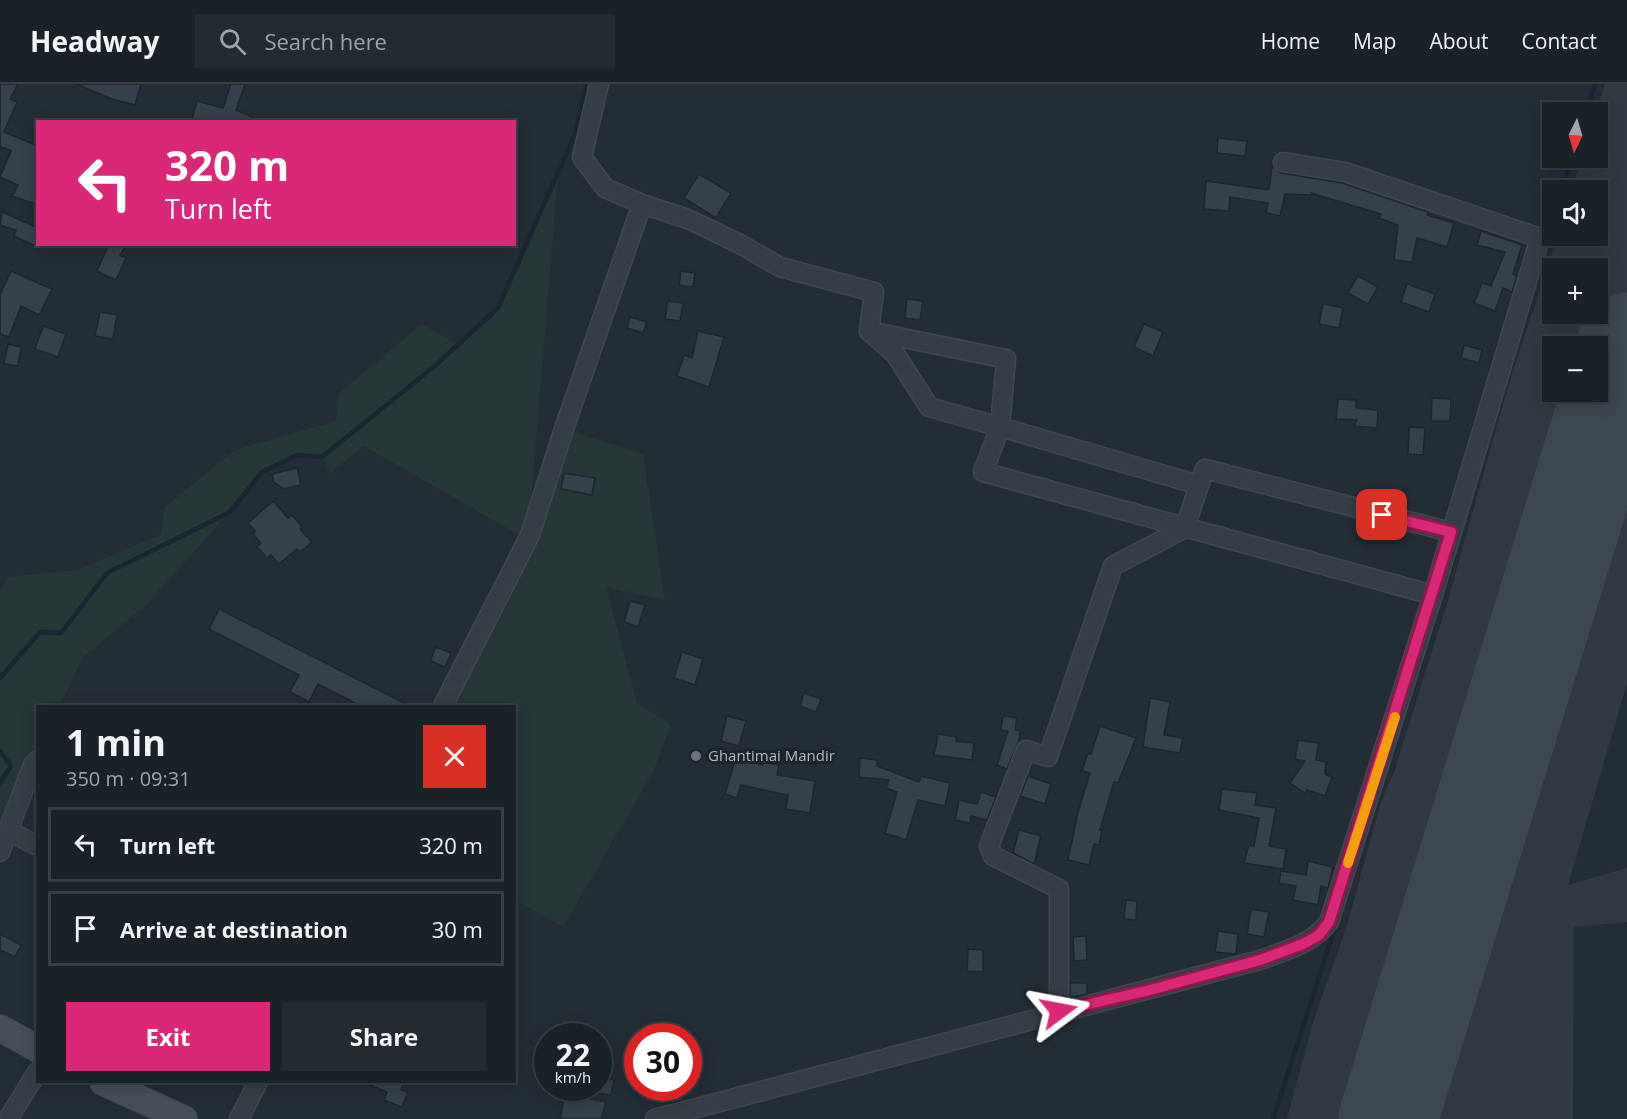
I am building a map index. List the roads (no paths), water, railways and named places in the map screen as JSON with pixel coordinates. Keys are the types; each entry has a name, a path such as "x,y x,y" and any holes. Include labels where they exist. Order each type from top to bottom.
{"main road":[{"path":"0,1028 36,1048"},
{"path":"105,1083 184,1119"}],"street":[{"path":"599,84 582,157 604,188 642,204 688,219 740,244 780,267 874,292 869,331"},
{"path":"655,1119 1260,960 1303,944 1319,935 1329,922 1433,595 1540,238 1345,172 1283,162"},
{"path":"444,705 530,535 642,204"},
{"path":"869,331 896,354 929,407 1199,485"},
{"path":"869,331 1006,359 1000,427 983,472 1433,595"},
{"path":"1059,1011 1059,890 993,856 989,846 1026,750 1048,757 1113,566 1185,528 1204,469 1451,532"},
{"path":"0,852 36,762"},
{"path":"8,831 36,845"},
{"path":"8,1119 36,1074"},
{"path":"239,1119 257,1083"}],"waterway":[{"path":"0,678 40,632 61,633 107,573 230,512 262,472 297,455 322,457 436,365 498,308 576,132 586,84"},
{"path":"1589,102 1595,84"},
{"path":"1565,180 1569,168"},
{"path":"1417,674 1454,556"},
{"path":"0,751 11,766 0,783"},
{"path":"1273,1119 1336,925"}],"place":[{"name":"Ghantimai Mandir","path":"696,756"}]}
